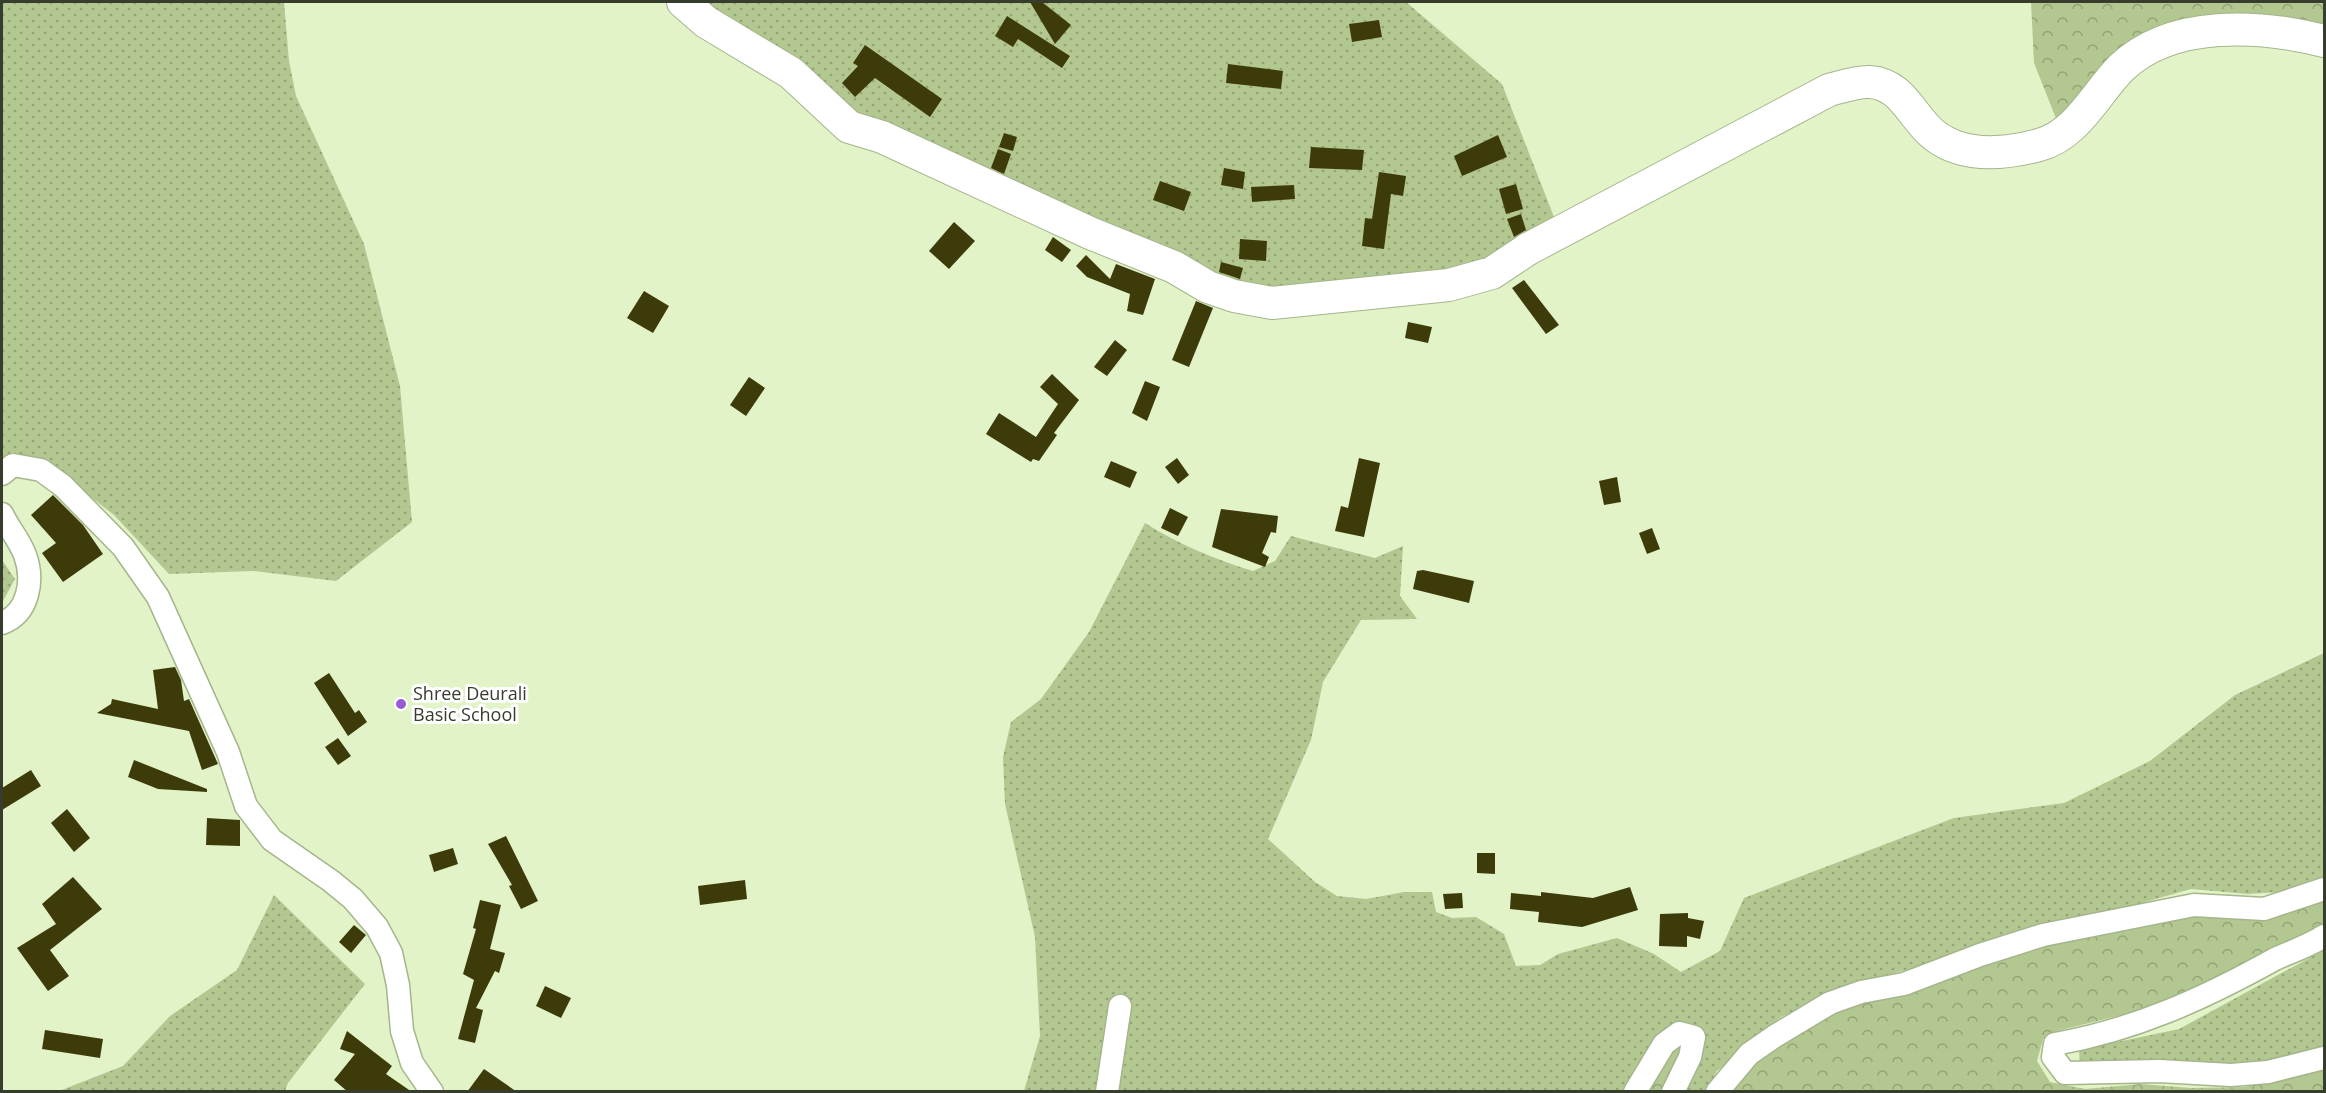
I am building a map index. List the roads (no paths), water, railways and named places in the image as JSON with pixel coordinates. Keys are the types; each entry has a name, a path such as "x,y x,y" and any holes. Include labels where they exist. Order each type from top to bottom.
{"street":[{"path":"683,2 706,22 791,73 849,127 882,137 1090,233 1174,267 1208,287 1234,296 1272,303 1449,285 1492,273 1538,244 1829,90 1869,82 1892,89 1904,98 1933,135 1951,146 1971,152 2004,151 2041,145 2069,128 2121,69 2147,48 2214,29 2303,35 2325,41"},
{"path":"2,474 13,465 23,466 41,470 63,486 123,547 158,597 228,752 246,806 272,840 331,881 352,899 377,927 391,953 398,985 402,1031 412,1063 432,1092"},
{"path":"2,514 25,554 29,578 26,604 9,620 2,623"},
{"path":"1717,1092 1734,1069 1758,1048 1830,1003 1860,992 1904,984 1980,955 2043,936 2194,905 2264,909 2325,890"},
{"path":"2325,936 2216,992 2169,1012 2137,1024 2055,1044 2053,1057 2065,1074 2138,1071 2230,1075 2268,1072 2325,1058"},
{"path":"1107,1092 1120,1006"},
{"path":"1635,1092 1664,1044 1680,1033 1694,1037 1690,1057 1673,1092"}],"place":[{"name":"Shree Deurali Basic School","path":"401,704"}]}
